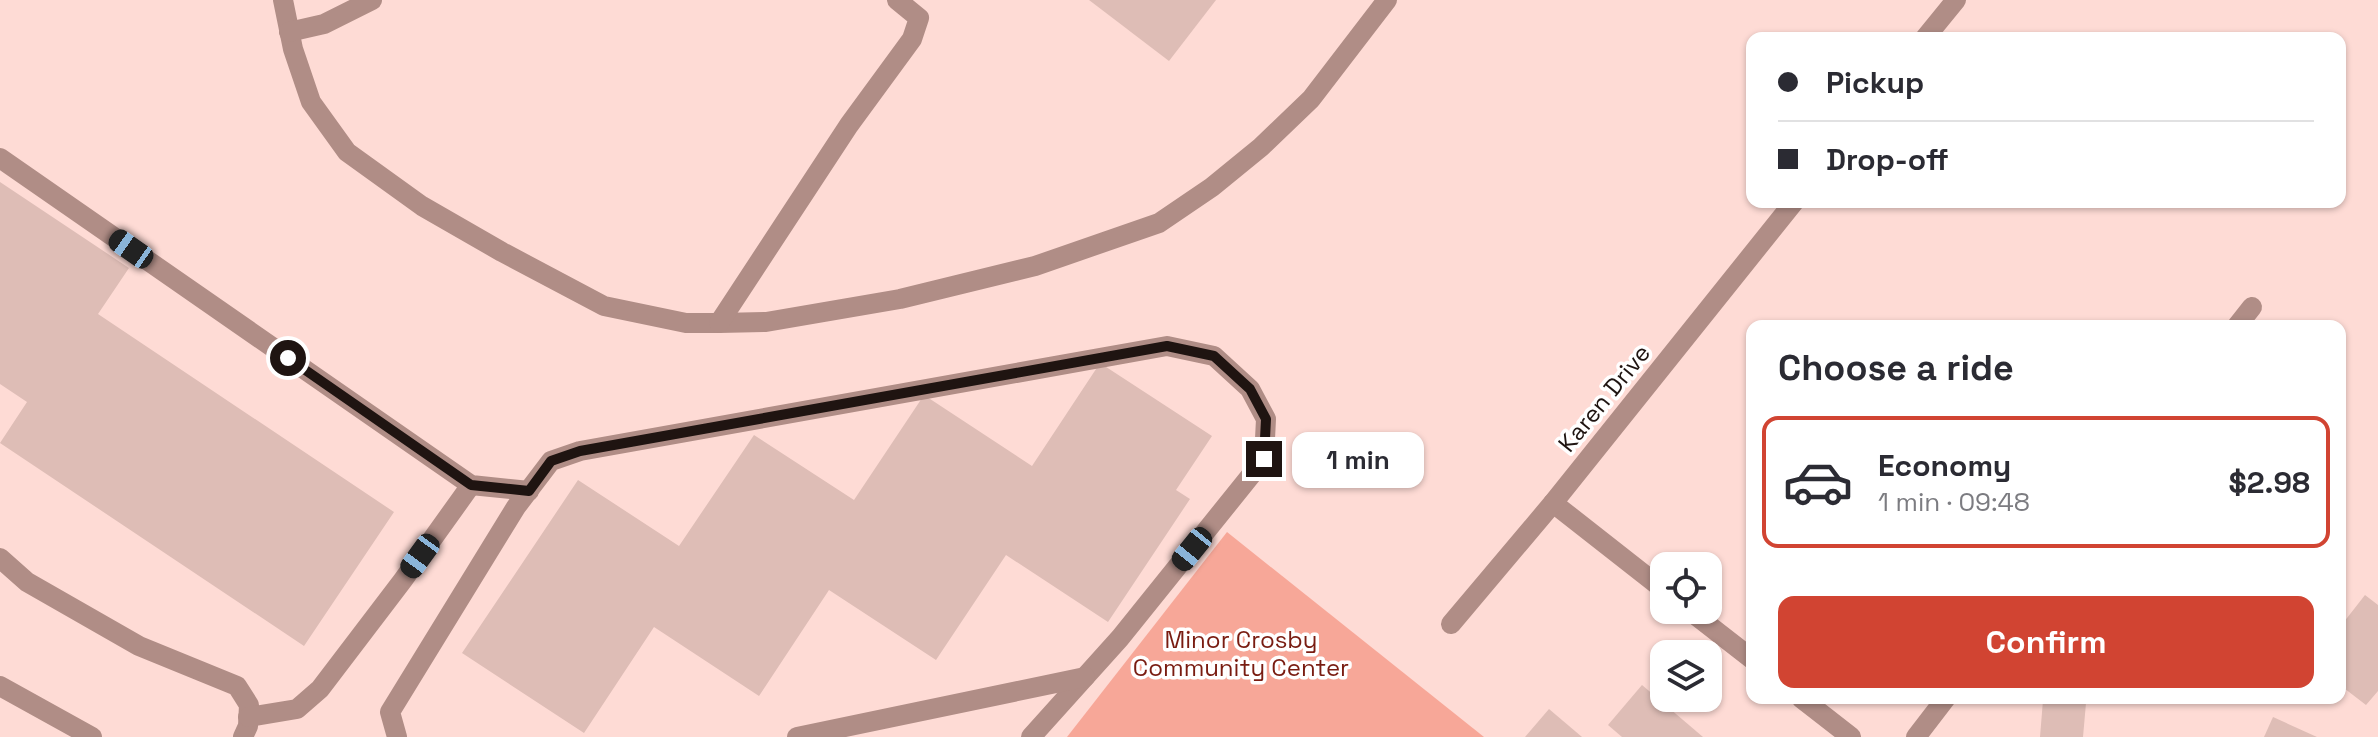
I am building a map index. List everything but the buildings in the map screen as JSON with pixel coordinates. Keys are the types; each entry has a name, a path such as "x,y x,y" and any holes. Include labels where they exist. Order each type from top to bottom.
{"street":[{"path":"283,0 289,32 311,102 347,152 422,206 604,306 686,323 766,322 900,299 1035,266 1159,223 1212,187 1261,147 1311,99 1387,0"},
{"path":"289,32 324,24 372,0"},
{"path":"719,323 849,125 912,39 919,18 897,0"},
{"path":"1930,32 1956,0"},
{"path":"0,158 471,485 529,491"},
{"name":"Karen Drive","path":"1451,624 1553,503 1789,208"},
{"path":"2242,320 2252,307"},
{"path":"397,737 390,712 516,507 551,461 580,451 1167,346 1214,356 1250,389 1266,419 1264,459 1120,638 1031,737"},
{"path":"248,717 297,709 320,689 471,485"},
{"path":"1553,503 1650,579"},
{"path":"0,558 27,582 139,646 237,686 249,705 248,726 243,737"},
{"path":"1707,624 1746,654"},
{"path":"797,737 1085,677"},
{"path":"0,686 92,737"},
{"path":"1809,704 1851,737"},
{"path":"1916,737 1941,704"}],"green space":[{"name":"Minor Crosby Community Center","path":"1227,532 1484,737 1067,737"}],"route":[{"path":"288,358 471,485 529,491 551,461 580,451 1167,346 1214,356 1250,389 1266,419 1264,459"}]}
